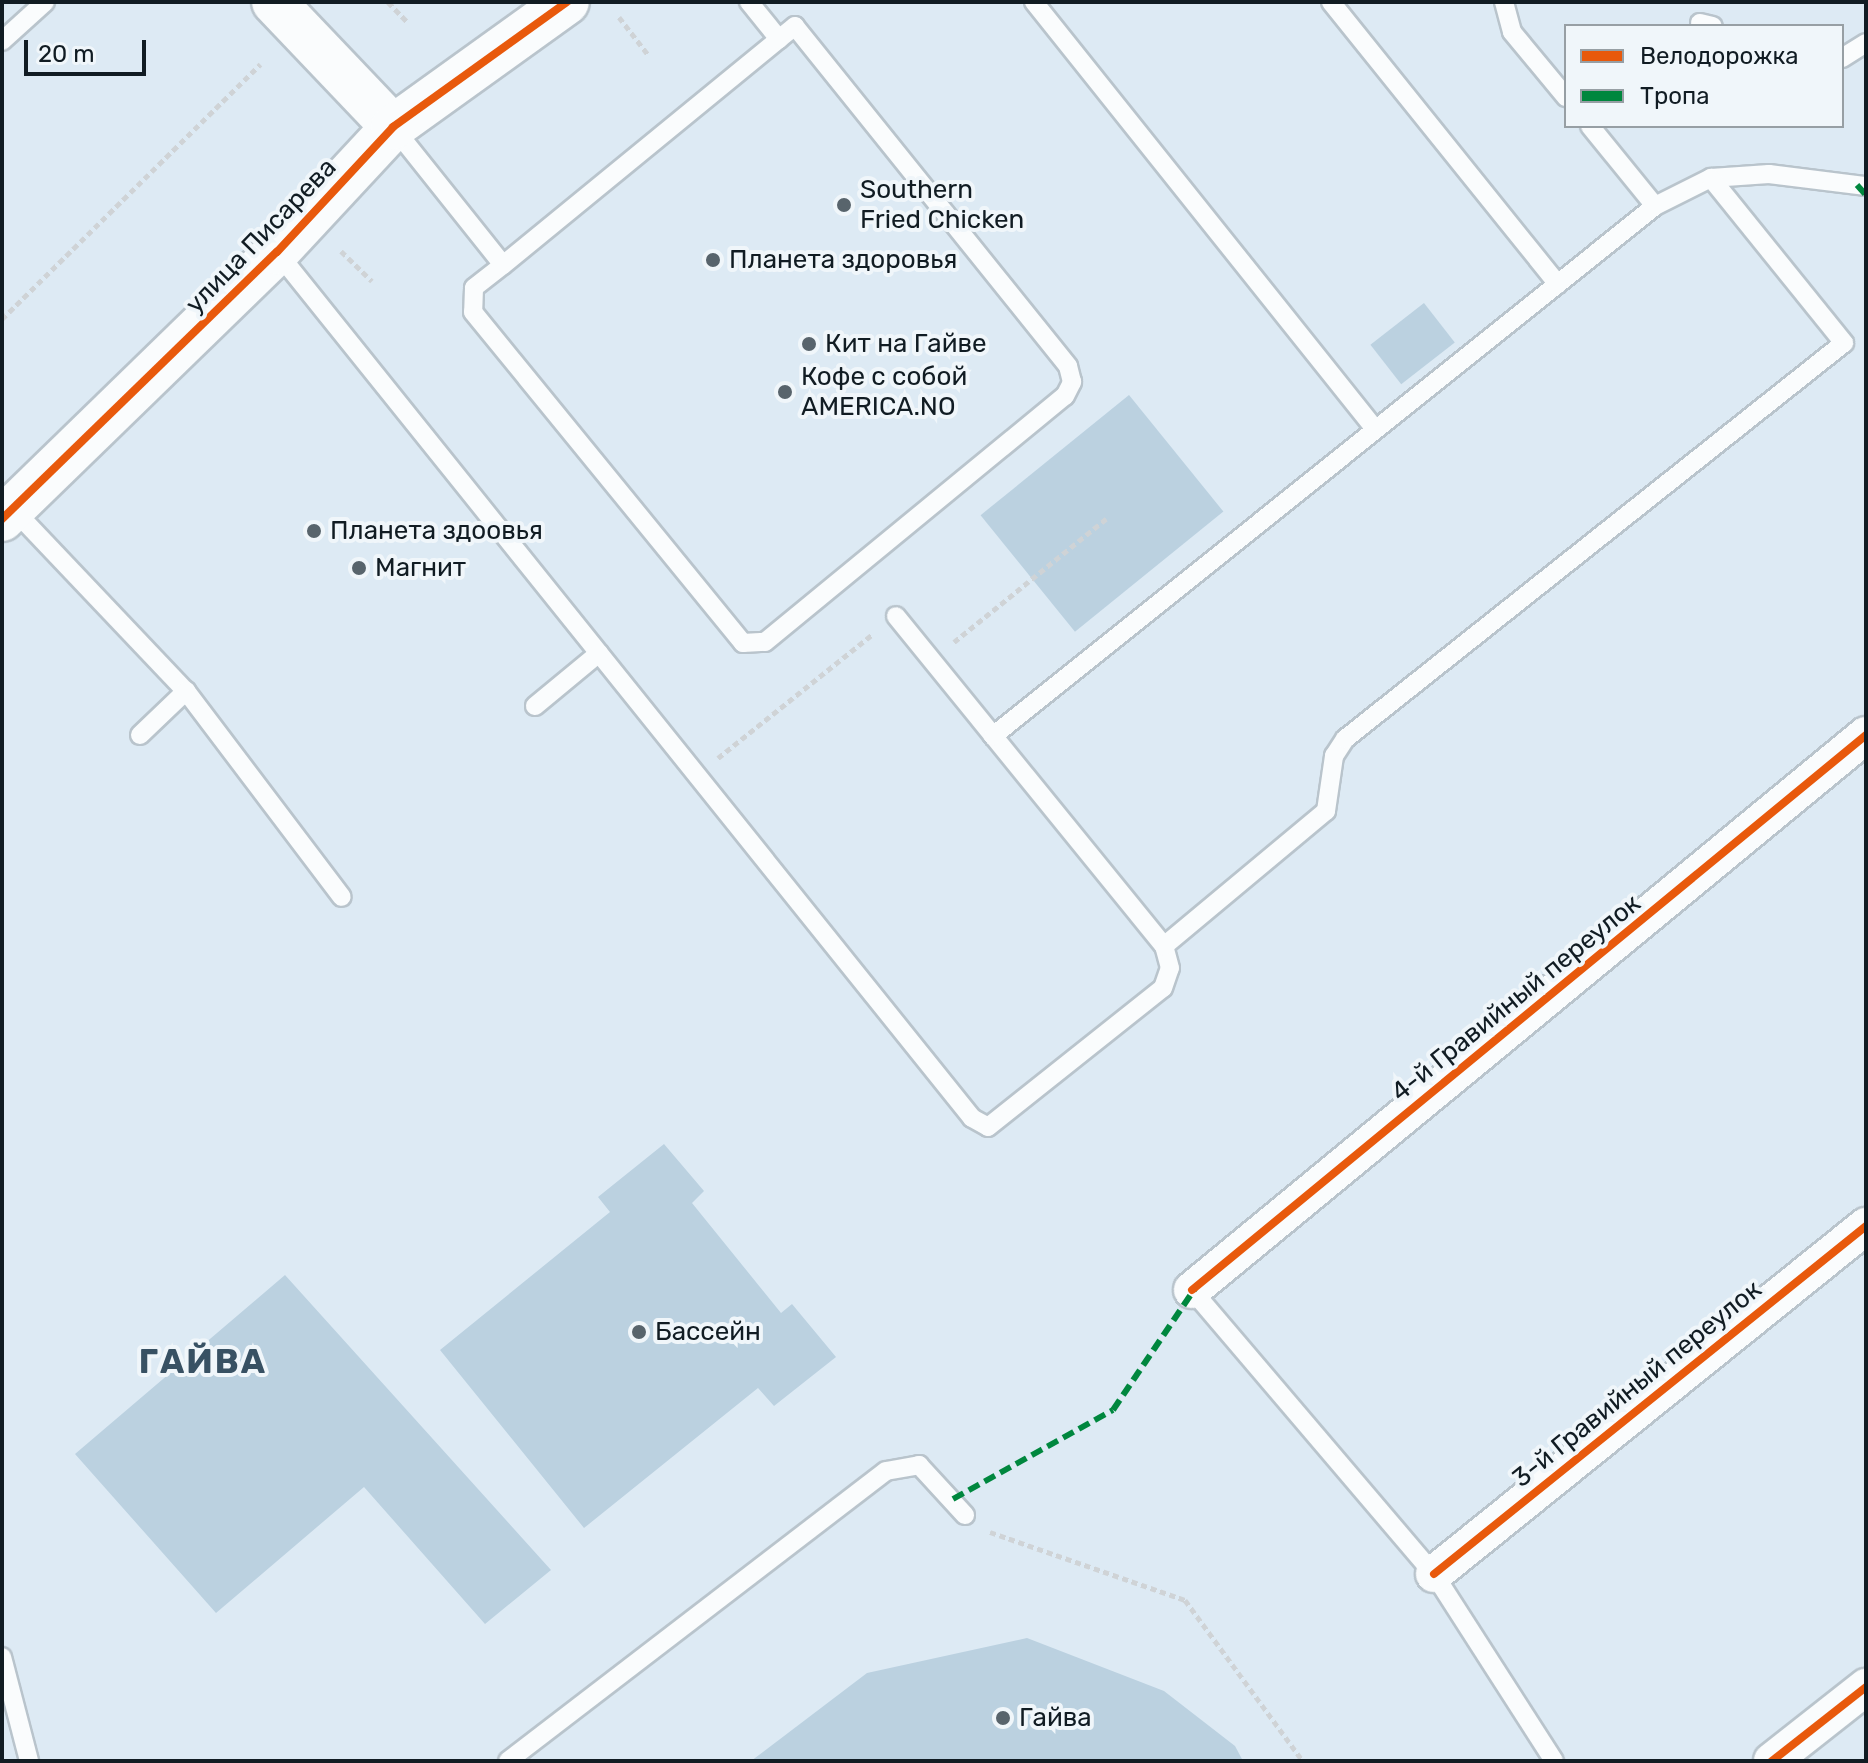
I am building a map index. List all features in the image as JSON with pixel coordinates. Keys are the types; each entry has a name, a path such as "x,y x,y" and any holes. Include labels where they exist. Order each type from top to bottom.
{"street":[{"path":"274,2 393,127"},
{"name":"улица Писарева","path":"8,514 277,252 393,127 567,2"},
{"name":"4-й Гравийный переулок","path":"1192,1290 1866,735"},
{"name":"3-й Гравийный переулок","path":"1434,1574 1866,1226"},
{"path":"1772,1761 1866,1687"}],"lane":[{"path":"2,41 45,2"},
{"path":"749,2 779,39"},
{"path":"1034,2 1375,429"},
{"path":"1331,2 1558,284"},
{"path":"1504,2 1512,32 1564,95"},
{"path":"795,26 1068,366 1072,382 1065,396 765,642 743,643 473,312 474,288 503,265 795,26"},
{"path":"1844,57 1866,43"},
{"path":"393,127 503,265"},
{"path":"1592,128 1655,206"},
{"path":"993,736 1655,206 1711,178 1769,174 1866,186"},
{"path":"1164,946 1326,811 1334,756 1345,739 1844,343 1711,178"},
{"path":"277,252 972,1118 988,1127 1163,988 1170,968 1164,946 896,616"},
{"path":"8,514 186,691 342,897"},
{"path":"535,706 599,653"},
{"path":"140,735 186,691"},
{"path":"1192,1290 1434,1574 1554,1761"},
{"path":"508,1761 886,1471 919,1465 965,1515"},
{"path":"2,1657 29,1761"}],"path":[{"path":"388,2 408,23"},
{"path":"619,17 649,56"},
{"path":"2,319 261,64"},
{"path":"341,251 372,281"},
{"path":"932,661 1106,519"},
{"path":"697,775 896,616"},
{"path":"965,1515 984,1530 1185,1600 1303,1761"}],"shaded area":[{"path":"1424,303 1455,342 1401,384 1370,345"},
{"path":"1129,395 1223,512 1075,632 981,515"},
{"name":"Бассейн","path":"664,1144 704,1191 692,1203 781,1313 792,1304 836,1357 774,1406 758,1388 584,1528 440,1350 610,1212 598,1197"},
{"path":"285,1275 551,1570 485,1624 364,1487 216,1613 75,1454"},
{"name":"Гайва","path":"1027,1638 1164,1691 1235,1746 1243,1761 751,1761 867,1673"}],"marked path":[{"path":"1857,185 1866,195"},
{"path":"953,1499 1113,1410 1196,1287"}],"cycle path":[{"path":"2,519 277,252 393,127 567,2"},
{"path":"1192,1290 1866,735"},
{"path":"1434,1574 1866,1226"},
{"path":"1772,1761 1866,1687"}],"place":[{"name":"Southern Fried Chicken","path":"844,205"},
{"name":"Планета здоровья","path":"713,260"},
{"name":"Кит на Гайве","path":"809,344"},
{"name":"Кофе с собой AMERICA.NO","path":"785,392"},
{"name":"Планета здоовья","path":"314,531"},
{"name":"Магнит","path":"359,568"},
{"name":"Бассейн","path":"639,1332"},
{"name":"Гайва","path":"1003,1718"}],"district":[{"name":"ГАЙВА","path":"203,1362"}]}
